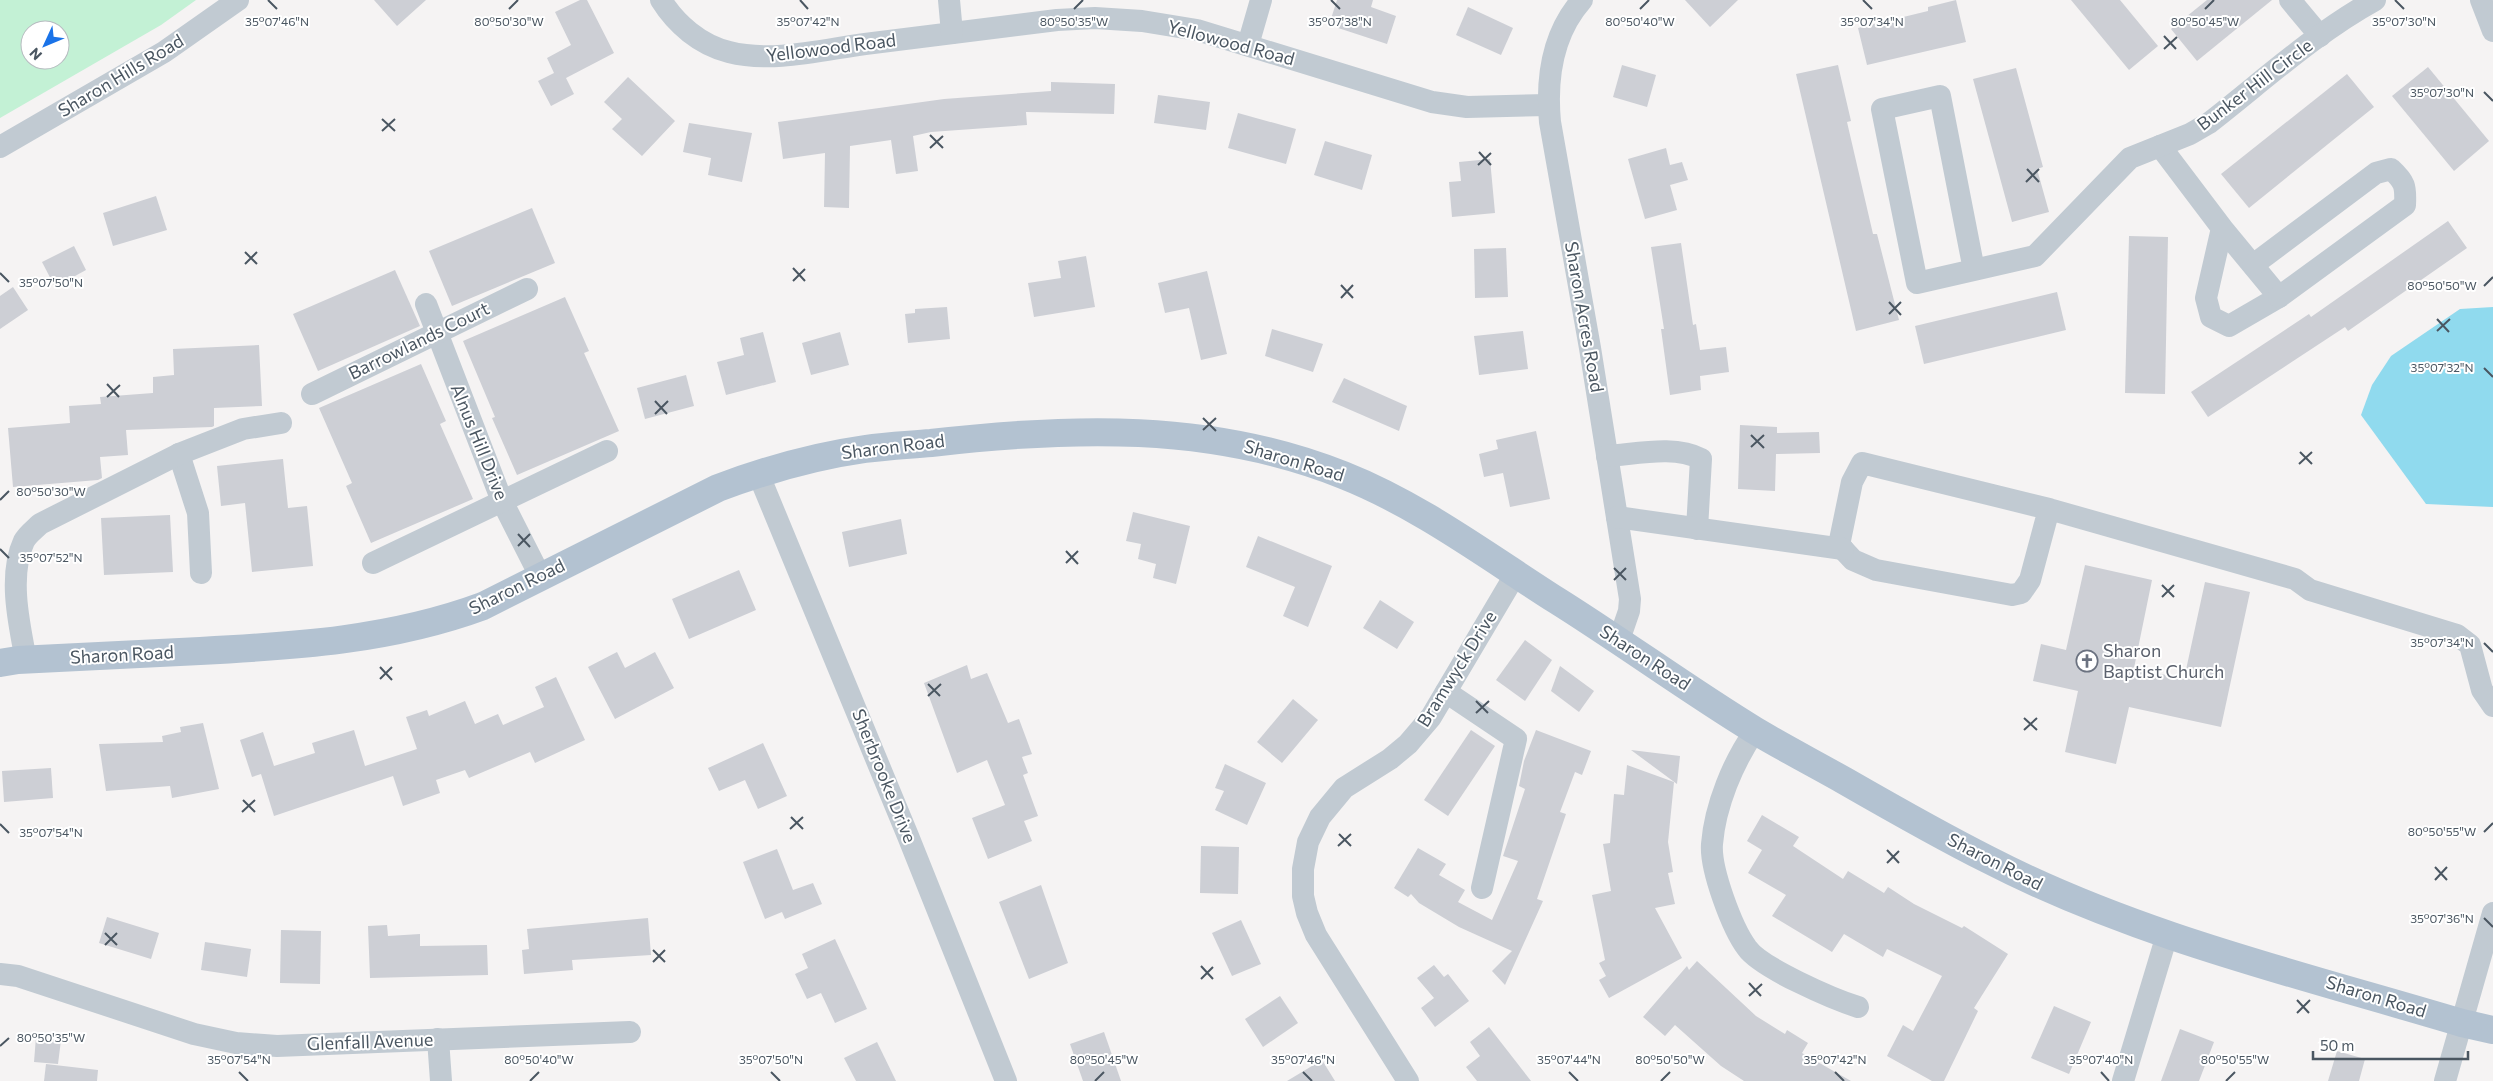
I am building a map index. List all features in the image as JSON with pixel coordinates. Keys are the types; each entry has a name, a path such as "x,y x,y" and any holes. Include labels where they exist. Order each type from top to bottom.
{"main road":[{"name":"Sharon Road","path":"13,661 277,647 373,636 451,618 483,606 718,488 758,473 812,459 865,449 976,438 1087,431 1157,433 1208,439 1297,459 1355,480 1432,520 1755,730 1987,860 2074,900 2167,935 2462,1023 2493,1030"}],"street":[{"name":"Sharon Hills Road","path":"0,147 164,52 238,0"},
{"name":"Yellowood Road","path":"661,0 669,13 688,32 727,52 753,56 798,53 1057,20 1095,18 1142,21 1188,28 1432,102 1468,107 1548,105"},
{"path":"949,0 952,33"},
{"path":"1248,45 1262,0"},
{"name":"Sharon Acres Road","path":"1582,0 1566,24 1557,44 1550,65 1547,88 1548,105 1630,599 1629,612 1619,640"},
{"path":"2290,0 2320,36"},
{"name":"Bunker Hill Circle","path":"1974,270 2035,256 2130,158 2190,134 2209,123 2352,12 2375,0"},
{"path":"2481,0 2493,31"},
{"path":"1940,96 1974,270 1917,283 1882,110 1940,96"},
{"path":"2160,146 2222,228 2279,297"},
{"path":"2222,228 2206,298 2212,317 2229,326 2279,297 2405,205 2406,189 2401,179 2391,168 2376,173 2253,265"},
{"name":"Barrowlands Court","path":"312,394 527,288"},
{"name":"Alnus Hill Drive","path":"426,304 435,332 502,501 540,576"},
{"path":"13,661 17,570 24,541 40,524 179,454 243,429 281,423"},
{"path":"373,563 607,451"},
{"path":"1607,456 1667,452 1691,453 1701,459 1697,529"},
{"path":"179,454 198,513 201,573"},
{"path":"2049,509 2030,580 2021,593 2012,594 1876,570 1853,560 1839,545 1852,482 1862,463 2049,509 2295,579 2310,590 2457,635 2470,645 2482,690 2493,706"},
{"name":"Sherbrooke Drive","path":"758,473 908,836 1006,1081"},
{"path":"1617,517 1843,549"},
{"name":"Bramwyck Drive","path":"1408,1081 1316,935 1307,913 1303,896 1303,869 1308,842 1320,817 1337,795 1408,744 1431,717 1516,575"},
{"path":"1446,692 1516,739 1482,888"},
{"path":"1755,730 1740,752 1723,794 1712,845 1726,907 1747,950 1786,975 1830,998 1858,1007"},
{"path":"2445,1081 2493,913"},
{"path":"2123,1081 2167,935"},
{"name":"Glenfall Avenue","path":"0,974 18,976 194,1034 236,1043 277,1046 630,1032"},
{"path":"438,1039 441,1081"}],"green space":[{"path":"0,0 196,0 161,25 0,118"}],"water":[{"path":"2493,307 2493,507 2426,504 2361,415 2372,385 2391,356 2460,309"}],"building":[{"path":"374,0 426,0 397,26"},
{"path":"580,0 587,0 614,53 566,78 574,94 551,106 538,81 554,73 547,58 571,45 555,12"},
{"path":"1337,0 1373,0 1371,7 1396,16 1387,44 1329,25"},
{"path":"1685,0 1738,0 1710,27"},
{"path":"1956,0 1966,42 1867,65 1858,28 1928,11 1928,7"},
{"path":"2071,0 2120,0 2158,46 2129,70"},
{"path":"2207,0 2272,0 2197,61 2171,29"},
{"path":"1468,7 1513,28 1501,55 1456,35"},
{"path":"1622,65 1656,75 1647,107 1613,97"},
{"path":"1838,65 1851,121 1847,122 1873,234 1877,234 1899,320 1856,331 1796,74"},
{"path":"2428,67 2489,141 2454,171 2392,96"},
{"path":"2016,68 2043,167 2037,169 2049,212 2012,222 1973,79"},
{"path":"2347,74 2374,107 2249,208 2221,174"},
{"path":"628,77 675,121 642,156 612,129 622,119 604,102"},
{"path":"1051,82 1115,84 1114,114 1026,112 1027,125 931,132 913,136 918,171 896,174 891,140 850,146 849,208 824,207 825,153 783,159 778,122 944,99 1051,91"},
{"path":"1158,95 1210,102 1206,130 1154,123"},
{"path":"1238,113 1296,129 1286,164 1228,148"},
{"path":"689,123 752,133 742,182 708,175 711,158 683,152"},
{"path":"1325,141 1372,155 1362,190 1314,175"},
{"path":"1666,148 1670,165 1682,162 1688,180 1670,185 1677,210 1645,219 1628,159"},
{"path":"1490,159 1495,213 1452,217 1449,182 1461,181 1459,162"},
{"path":"156,196 167,230 113,246 103,213"},
{"path":"532,208 555,263 452,306 429,251"},
{"path":"2448,221 2467,248 2348,331 2345,327 2208,417 2191,392 2309,314 2311,317"},
{"path":"2129,236 2168,237 2165,394 2125,393"},
{"path":"1681,243 1693,325 1696,324 1700,350 1726,347 1729,372 1700,376 1701,390 1670,395 1661,329 1664,329 1651,247"},
{"path":"74,246 86,270 55,287 42,262"},
{"path":"1506,248 1508,297 1475,298 1474,249"},
{"path":"1086,256 1095,307 1034,317 1028,283 1061,278 1058,261"},
{"path":"395,270 420,326 318,371 293,314"},
{"path":"1207,271 1227,354 1201,360 1189,308 1165,313 1158,283"},
{"path":"13,287 28,310 0,329 0,296"},
{"path":"2057,292 2066,330 1924,364 1915,326"},
{"path":"565,297 589,351 584,353 619,431 517,475 492,418 495,417 463,341"},
{"path":"947,307 950,339 908,343 905,314 915,313 915,309"},
{"path":"1272,329 1323,344 1313,372 1265,356"},
{"path":"1523,331 1528,369 1479,375 1474,336"},
{"path":"763,332 776,382 726,395 717,362 744,355 740,338"},
{"path":"840,332 849,365 811,375 802,343"},
{"path":"259,345 262,406 214,408 214,426 212,427 126,430 128,455 100,457 102,478 98,480 13,487 8,428 70,423 69,406 101,404 100,397 153,393 153,377 174,375 173,349"},
{"path":"421,364 446,421 440,424 473,499 371,543 346,486 352,483 319,408"},
{"path":"686,375 694,406 645,419 637,388"},
{"path":"1344,378 1407,406 1399,431 1332,402"},
{"path":"1740,425 1777,427 1777,433 1819,432 1820,453 1776,454 1775,491 1738,489"},
{"path":"1536,431 1550,499 1510,507 1503,473 1484,477 1479,454 1498,449 1496,440"},
{"path":"283,459 288,508 307,506 313,566 252,572 245,503 221,506 217,466"},
{"path":"1133,512 1190,526 1176,584 1153,578 1156,564 1138,559 1141,544 1126,541"},
{"path":"170,515 173,572 104,575 101,518"},
{"path":"901,519 907,554 849,567 842,532"},
{"path":"1258,536 1332,566 1308,627 1283,616 1295,587 1246,567"},
{"name":"Sharon Baptist Church","path":"2085,565 2152,580 2134,668 2184,679 2205,582 2250,592 2221,727 2129,707 2116,764 2065,752 2078,691 2033,681 2041,644 2066,650"},
{"path":"739,570 756,610 689,639 672,599"},
{"path":"1380,600 1414,622 1397,649 1363,628"},
{"path":"1525,640 1552,660 1525,701 1496,680"},
{"path":"617,652 625,668 655,652 674,688 615,719 588,667"},
{"path":"967,665 971,679 987,673 1008,723 1019,719 1032,754 1022,757 1028,773 1023,775 1038,816 1024,821 1032,841 988,859 972,818 1005,805 987,760 957,773 924,683"},
{"path":"1560,666 1594,691 1579,712 1551,691"},
{"path":"556,677 585,740 535,763 530,752 469,778 465,770 436,780 440,793 403,806 393,776 274,816 261,774 252,777 240,740 263,732 274,766 315,753 312,743 354,730 365,766 417,749 406,717 427,710 429,716 465,701 475,724 498,714 503,725 544,707 535,687"},
{"path":"1293,699 1318,720 1282,763 1257,742"},
{"path":"203,723 219,789 172,798 170,786 106,791 99,744 163,742 162,736 181,732 180,727"},
{"path":"1471,730 1495,746 1448,816 1424,800"},
{"path":"1536,730 1591,751 1582,775 1575,772 1560,812 1566,814 1537,899 1543,901 1505,985 1492,971 1512,951 1459,927 1419,903 1411,894 1408,897 1394,888 1418,848 1446,864 1439,875 1465,890 1458,902 1492,920 1518,861 1503,856 1525,789 1519,786 1524,761"},
{"path":"763,743 787,796 758,809 745,780 719,791 708,768"},
{"path":"1631,750 1680,756 1677,784"},
{"path":"1225,764 1266,783 1247,825 1215,810 1224,791 1215,788"},
{"path":"1627,765 1674,782 1668,842 1673,872 1668,873 1675,904 1655,908 1682,958 1609,998 1599,980 1606,976 1599,963 1605,960 1592,895 1611,891 1603,844 1610,843 1614,794 1624,795"},
{"path":"51,768 53,798 4,802 2,771"},
{"path":"1762,815 1799,837 1793,846 1843,879 1848,871 1884,893 1888,887 1914,904 1962,928 1964,926 2008,954 1974,1008 1978,1011 1944,1081 1932,1081 1887,1056 1903,1025 1913,1031 1942,976 1887,949 1883,957 1844,934 1832,952 1772,916 1786,895 1748,873 1762,850 1747,841"},
{"path":"1201,846 1239,847 1238,894 1200,893"},
{"path":"777,849 793,890 813,883 822,904 785,919 782,912 765,919 743,862"},
{"path":"1041,885 1068,963 1029,979 999,902"},
{"path":"107,917 159,933 151,959 99,943"},
{"path":"648,918 651,955 572,960 573,970 524,974 522,950 529,949 527,929"},
{"path":"1241,920 1261,964 1232,976 1212,933"},
{"path":"387,925 388,936 420,934 420,946 487,945 488,975 370,978 368,926"},
{"path":"281,930 321,931 320,984 280,983"},
{"path":"835,939 867,1009 835,1023 821,993 807,999 795,974 808,968 802,954"},
{"path":"205,942 251,949 247,977 201,970"},
{"path":"1697,961 1756,1016 1785,1034 1787,1030 1808,1043 1802,1053 1851,1081 1744,1081 1721,1066 1675,1025 1665,1036 1643,1017 1687,966 1689,970"},
{"path":"1434,965 1444,977 1448,974 1469,1001 1435,1027 1421,1008 1434,998 1417,978"},
{"path":"1280,996 1298,1023 1263,1047 1245,1019"},
{"path":"2054,1006 2091,1022 2069,1074 2031,1058"},
{"path":"1489,1027 1531,1081 1477,1081 1466,1067 1480,1056 1470,1042"},
{"path":"2180,1029 2214,1042 2199,1081 2161,1081"},
{"path":"1104,1032 1121,1081 1083,1081 1070,1044"},
{"path":"36,1037 61,1040 58,1064 34,1062"},
{"path":"877,1042 896,1081 856,1081 844,1058"},
{"path":"2337,1051 2365,1059 2359,1081 2328,1081"},
{"path":"1322,1060 1335,1081 1287,1081"},
{"path":"46,1064 98,1070 97,1081 44,1081"}],"place":[{"name":"Sharon Baptist Church","path":"2087,661"}]}
